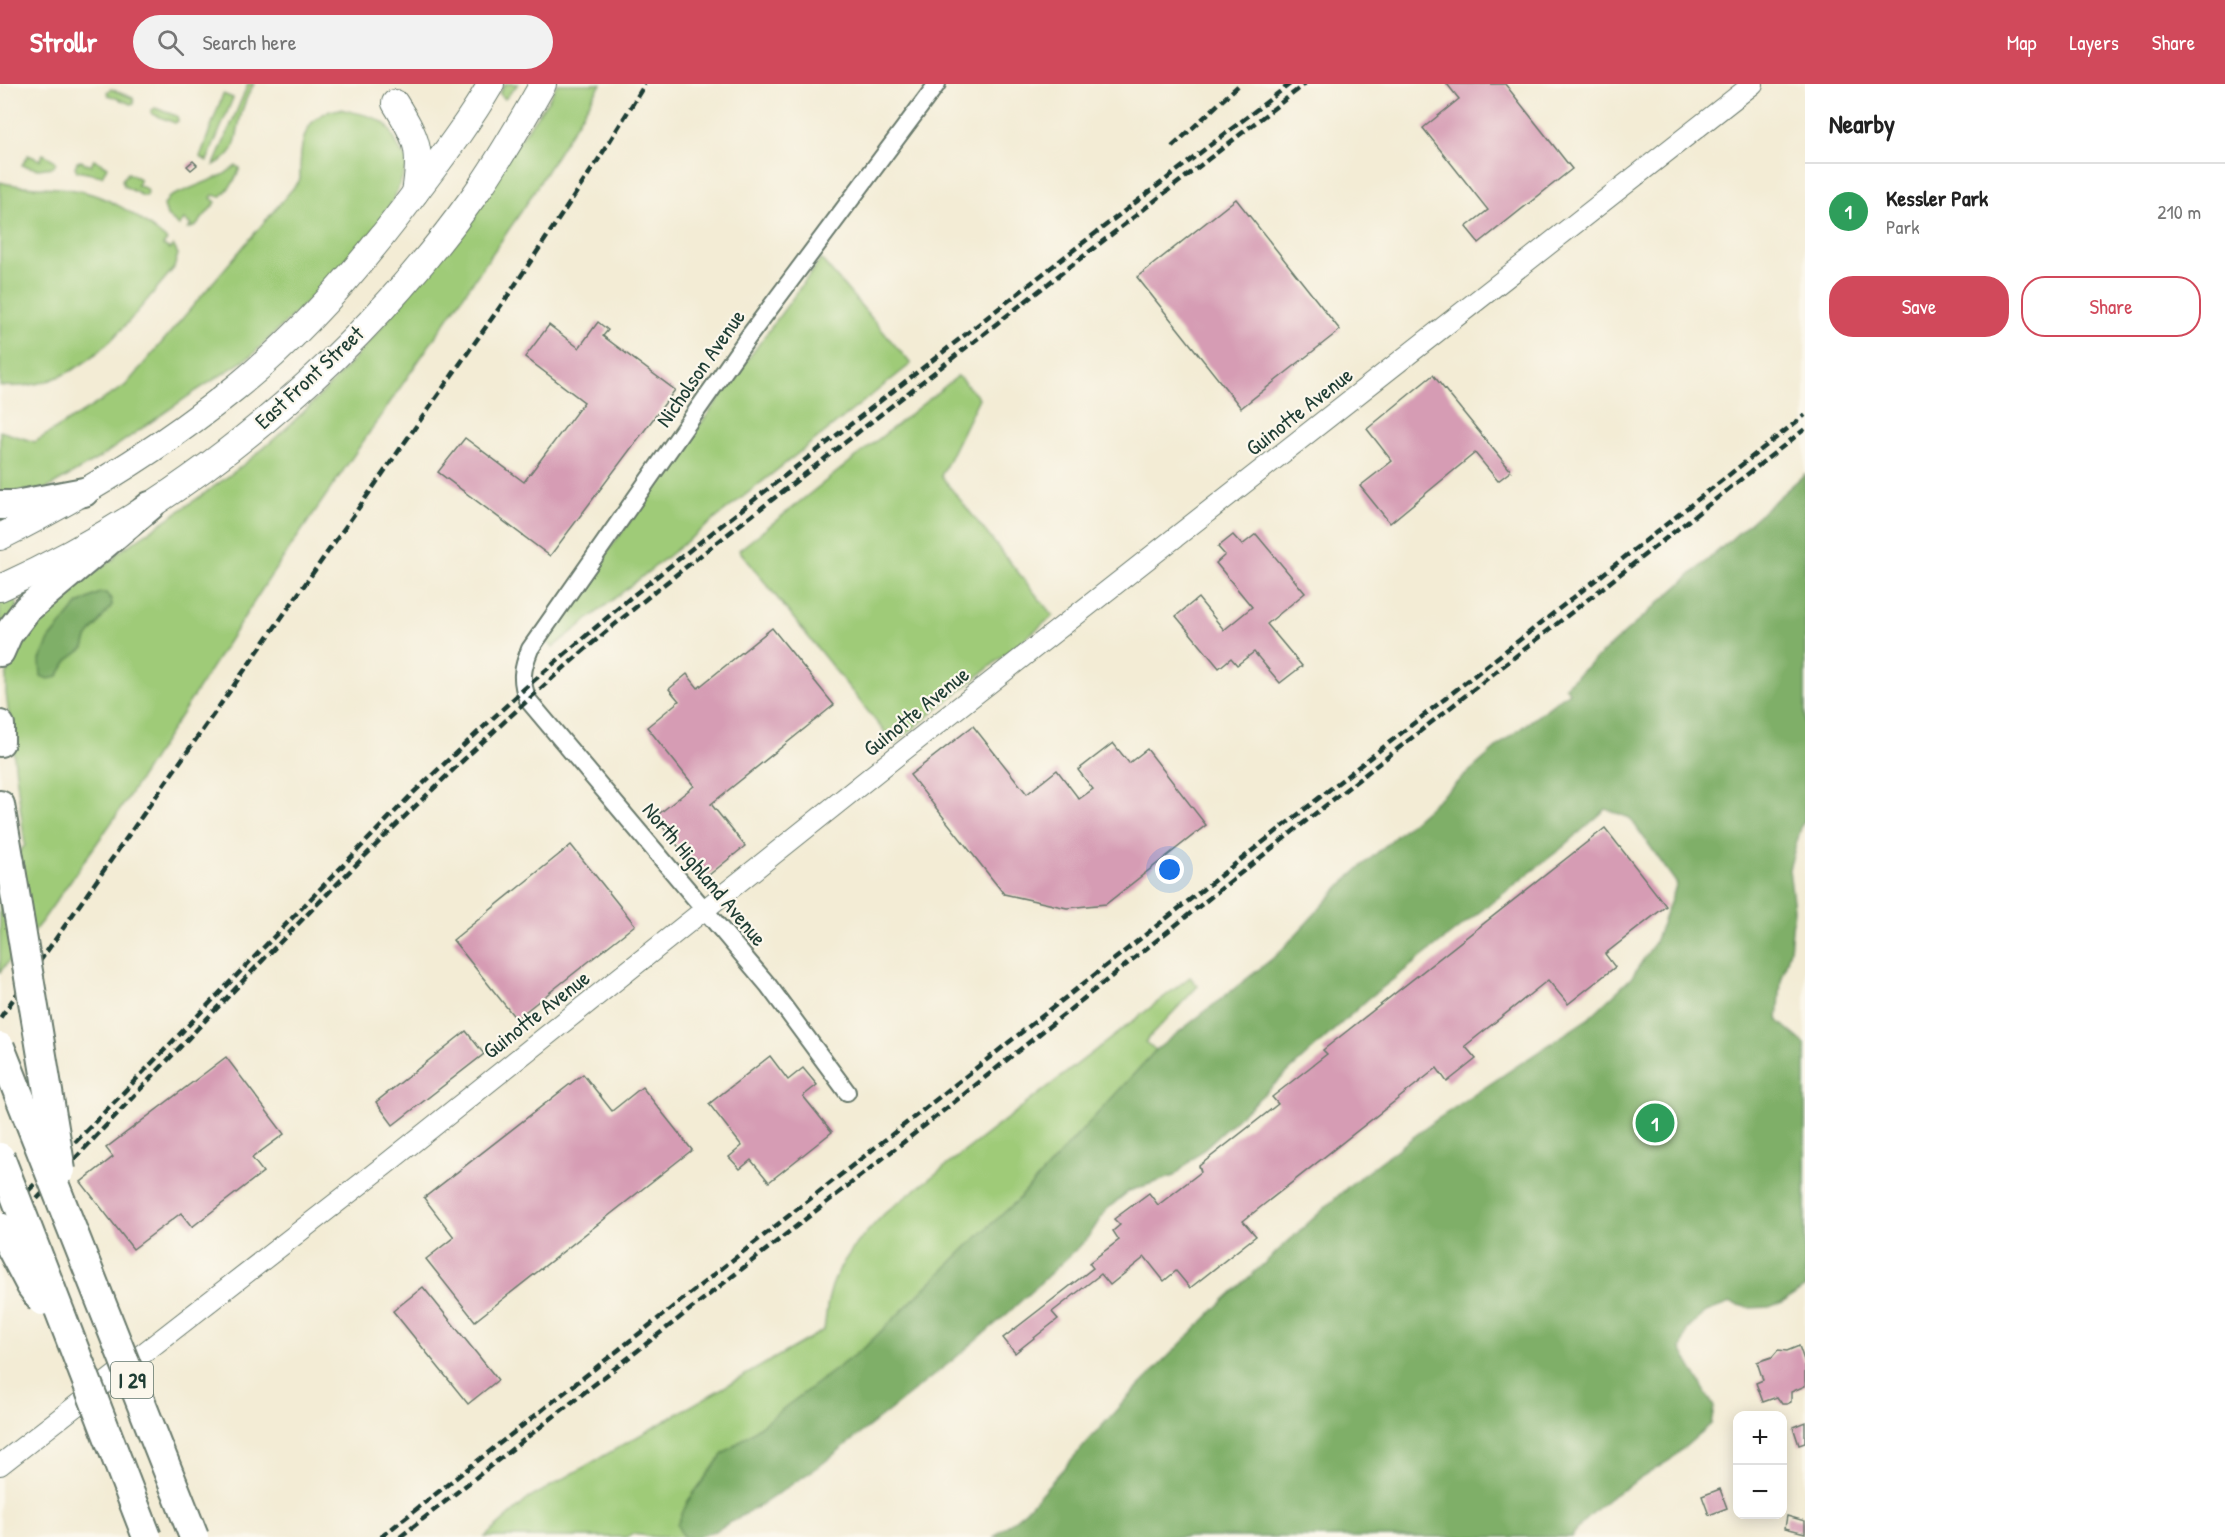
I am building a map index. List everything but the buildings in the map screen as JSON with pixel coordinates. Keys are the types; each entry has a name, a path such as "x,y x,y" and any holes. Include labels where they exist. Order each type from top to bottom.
{"highway":[{"path":"0,506 15,506 84,492"},
{"path":"0,652 8,634 27,609 150,507"},
{"path":"0,725 0,742"},
{"path":"0,805 70,1222"},
{"name":"I 29","path":"0,1047 194,1537"},
{"name":"I 29","path":"0,1157 147,1537"},
{"path":"0,1227 31,1286 69,1337"}],"main road":[{"name":"East Front Street","path":"0,537 84,492 159,444 235,388 309,320 385,235 464,127 490,84"},
{"name":"East Front Street","path":"0,588 97,539 150,507 248,433 303,387 361,331 417,269 474,196 543,84"},
{"path":"395,104 412,131 418,147 419,169 415,194"}],"street":[{"name":"Nicholson Avenue","path":"524,689 522,669 530,649 749,336 937,84"},
{"name":"Guinotte Avenue","path":"0,1466 706,910 907,748 1754,84"},
{"name":"North Highland Avenue","path":"524,689 528,700 768,985 847,1092"}],"green space":[{"path":"248,84 254,84 242,110 234,146 222,161 214,165"},
{"path":"505,84 518,84 505,99 499,93"},
{"path":"557,84 601,84 525,206 270,577 116,816 42,921 0,972 0,865 2,873 25,845 6,693 6,678 13,650 46,605 114,559 117,553 235,471 272,441 312,403 386,322 453,234 549,99","holes":["100,593 105,593 111,599 112,605 87,638 84,648 69,659 57,677 49,640 78,604"]},
{"path":"111,89 133,98 134,103 131,104 108,95 107,92"},
{"path":"223,94 233,98 207,161 200,157"},
{"path":"155,108 177,116 178,121 175,123 152,114 151,111"},
{"path":"340,109 370,117 386,125 399,149 410,159 393,201 378,225 329,280 251,356 99,458 46,489 0,494 0,431 35,442 125,386 300,180 302,144 310,125 327,112"},
{"path":"43,154 54,160 56,163 53,167 38,169 22,165 28,155 40,160"},
{"path":"94,159 107,167 102,176 77,171 75,167 77,162 81,161 91,166"},
{"path":"236,166 240,168 233,183 221,197 213,195 211,198 216,202 196,226 188,229 191,225 184,220 179,226 167,216 164,205 169,197 223,175"},
{"path":"128,173 140,179 137,185 147,189 146,196 124,186 122,180"},
{"path":"0,182 17,186 69,189 110,201 122,207 167,240 163,245 170,249 173,245 178,254 174,268 120,331 100,350 79,366 55,378 29,385 0,386"},
{"path":"821,259 911,364 553,647 543,640"},
{"path":"958,376 979,398 941,476 1053,616 894,744 739,550"},
{"path":"1805,474 1805,822 1802,824 1789,869 1794,909 1790,950 1781,981 1778,1021 1805,1044 1805,1287 1785,1301 1769,1307 1750,1308 1730,1303 1706,1312 1687,1330 1681,1349 1714,1407 1711,1424 1670,1460 1609,1498 1585,1520 1571,1537 994,1537 1026,1510 1129,1396 1223,1301 1351,1184 1436,1120 1589,1018 1631,978 1655,942 1677,884 1630,818 1606,809 1563,847 1368,999 1174,1176 1129,1191 1106,1210 1087,1239 1008,1313 953,1360 822,1464 764,1503 715,1531 697,1537 683,1537 677,1525 688,1501 722,1455 866,1346 1017,1201 1156,1050 1277,955 1345,881 1504,741 1569,692 1565,686"},
{"path":"100,593 106,593 112,605 87,638 84,648 69,659 57,677 48,679 41,676 40,660 49,640 78,604"},
{"path":"12,595 18,606 0,633 0,601"},
{"path":"1190,977 1198,986 1145,1042 1156,1050 1017,1201 866,1346 722,1455 688,1501 678,1525 683,1537 632,1534 627,1537 485,1537 528,1499 824,1330 828,1301 837,1273 851,1251 885,1213"}],"railway":[{"path":"0,1018 509,294 598,160 645,84"},
{"path":"1172,147 1240,84"},
{"path":"0,1220 413,793 524,689 630,598 704,539 1290,84"},
{"path":"0,1238 210,1015 352,869 498,727 574,659 700,556 1305,84"},
{"path":"381,1537 1805,415"},
{"path":"400,1537 933,1119 1316,813 1805,429"}],"place":[{"name":"Kessler Park","path":"1655,1123"}]}
